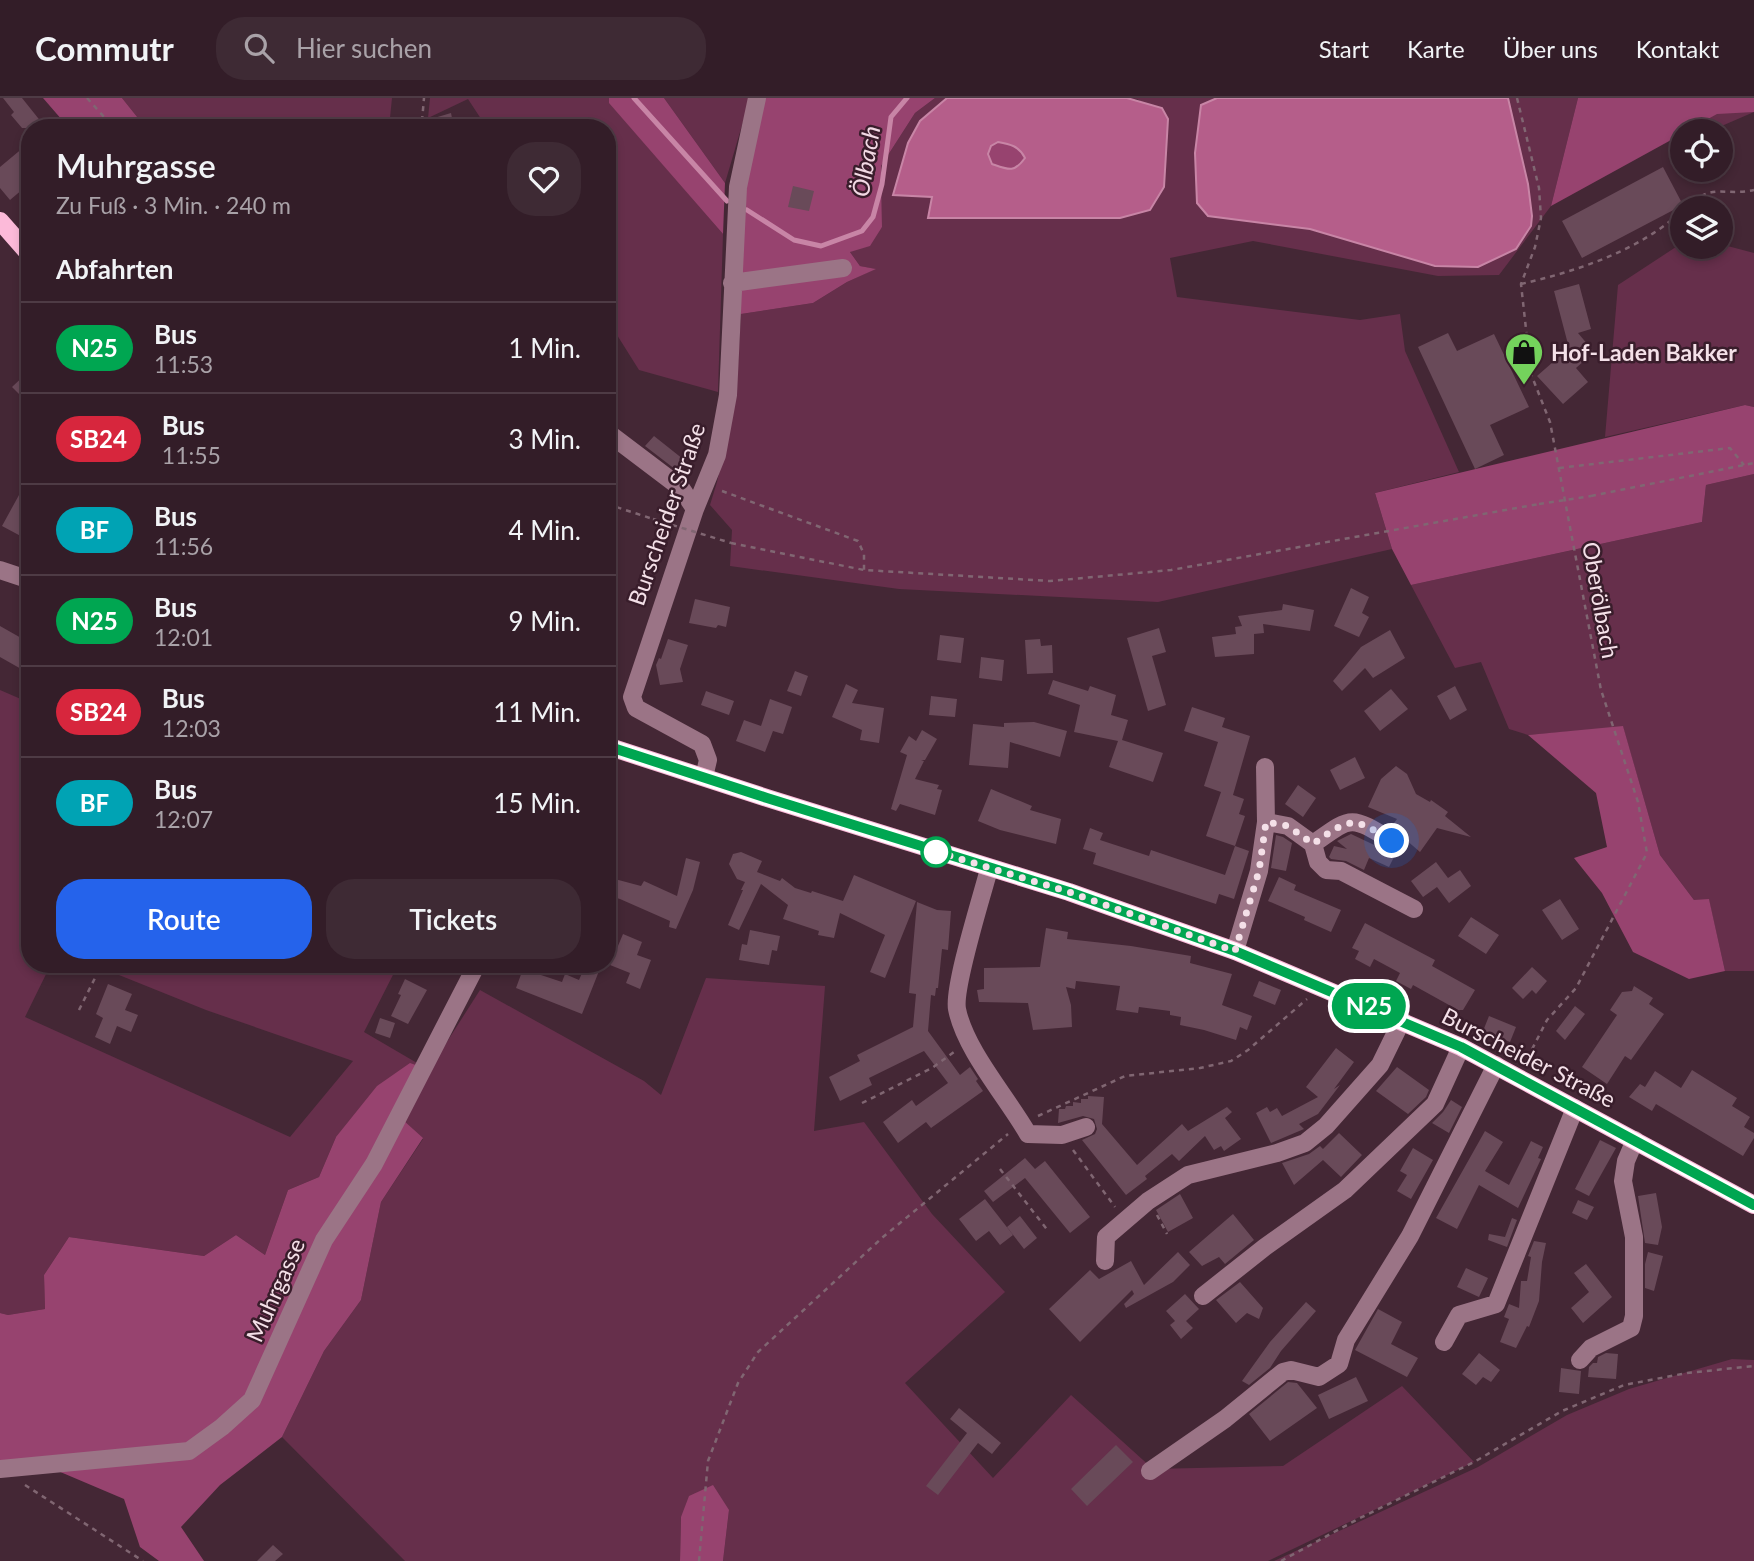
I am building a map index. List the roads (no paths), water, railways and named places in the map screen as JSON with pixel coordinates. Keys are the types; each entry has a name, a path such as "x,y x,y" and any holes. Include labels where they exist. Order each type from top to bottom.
{"main road":[{"path":"0,221 21,245"},
{"name":"Burscheider Straße","path":"616,749 989,869 1069,892 1235,951 1461,1047 1754,1205"}],"street":[{"name":"Burscheider Straße","path":"704,777 708,760 702,744 636,708 632,697 695,509 717,455 728,396 738,187 757,98"},
{"path":"732,283 843,268"},
{"path":"616,439 681,488 695,509"},
{"path":"0,570 21,577"},
{"path":"1235,951 1259,871 1266,822 1265,767"},
{"path":"1313,844 1341,824 1350,821 1370,827 1392,841"},
{"path":"1266,822 1288,826 1313,844 1318,862 1326,870 1341,871 1414,909"},
{"path":"989,869 956,1006 964,1033 1025,1128 1062,1135 1086,1126"},
{"name":"Muhrgasse","path":"0,1469 189,1451 222,1427 252,1400 324,1240 374,1164 472,973"},
{"path":"1105,1261 1106,1237 1148,1201 1188,1175 1277,1153 1304,1143 1326,1126 1380,1065 1402,1020"},
{"path":"1203,1296 1265,1247 1345,1190 1435,1104 1461,1047"},
{"path":"1150,1471 1225,1419 1283,1372 1291,1370 1319,1377 1339,1364 1346,1340 1410,1236 1496,1065"},
{"path":"1444,1342 1459,1315 1496,1304 1576,1108"},
{"path":"1580,1360 1591,1348 1631,1328 1634,1316 1633,1237 1623,1181 1626,1161 1635,1140"}],"waterway":[{"name":"Ölbach","path":"634,98 727,201"},
{"name":"Ölbach","path":"747,210 794,240 821,246 862,231 873,217 882,184 891,117 907,98"}],"place":[{"name":"Hof-Laden Bakker","path":"1524,386"}]}
